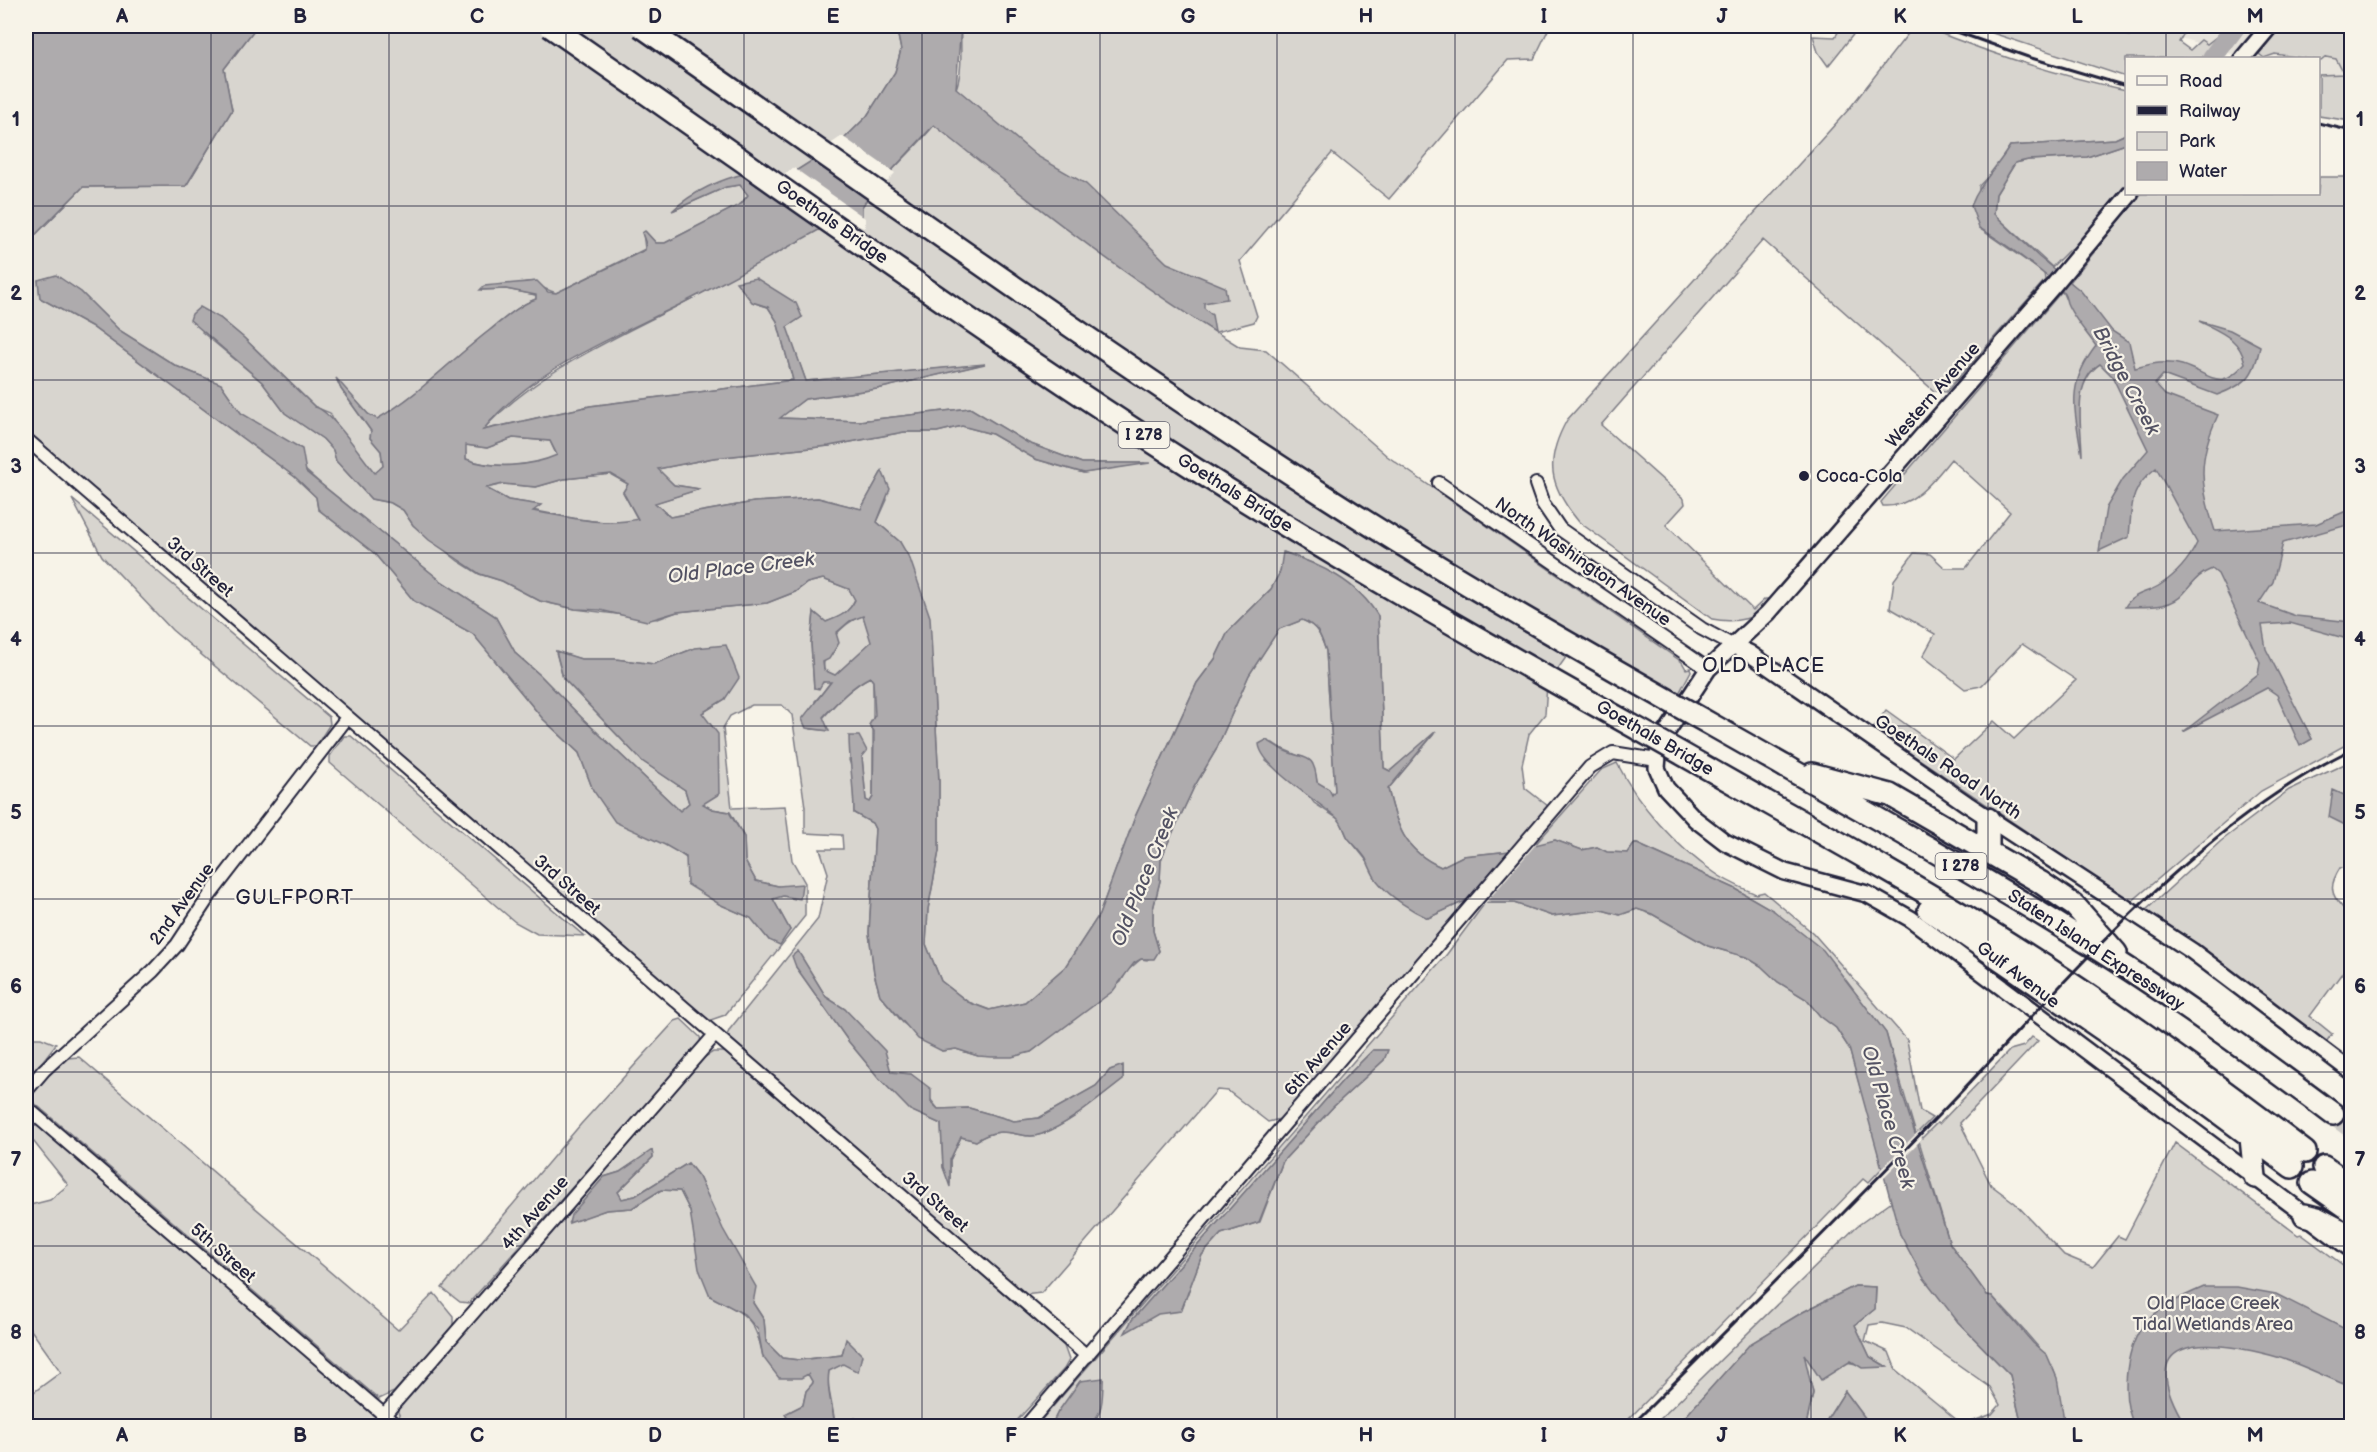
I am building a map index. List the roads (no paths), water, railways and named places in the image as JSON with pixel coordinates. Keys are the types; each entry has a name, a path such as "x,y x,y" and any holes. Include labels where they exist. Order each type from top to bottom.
{"highway":[{"name":"Goethals Bridge","path":"550,26 1063,382 1189,465 1367,574 1902,879"},
{"name":"I 278","path":"641,26 1142,375 1334,502 1504,606 1786,767"},
{"path":"1786,767 1890,795 1988,852 2065,898 2085,917 2132,972"},
{"name":"Staten Island Expressway","path":"1786,767 1994,885 2132,972 2333,1114"},
{"path":"1988,819 1988,852"},
{"name":"I 278","path":"1902,879 2009,943 2106,1007 2299,1160 2251,1138"},
{"path":"1902,879 1915,900 2157,1067 2251,1138 2255,1177"},
{"path":"2352,1187 2318,1175 2352,1211"},
{"path":"2305,1215 2317,1218 2352,1236"}],"street":[{"path":"2244,57 2270,26"},
{"name":"Western Avenue","path":"1657,760 1662,737 1708,669 1768,613 2053,286 2129,195"},
{"name":"3rd Street","path":"26,439 346,719 1087,1356"},
{"name":"North Washington Avenue","path":"1439,483 1708,669"},
{"name":"Goethals Road North","path":"1536,484 1548,512 1560,529 1702,628 1749,653 1988,819 2192,951 2352,1072"},
{"name":"2nd Avenue","path":"26,1091 44,1070 153,971 177,945 210,895 346,719"},
{"name":"6th Avenue","path":"1026,1426 1476,903 1590,766 1613,753 1657,760"},
{"name":"Gulf Avenue","path":"1657,760 1659,775 1671,795 1725,842 1773,868 1867,894 1899,912 2352,1250"},
{"name":"4th Avenue","path":"384,1415 714,1036"},
{"name":"5th Street","path":"26,1107 397,1426"}],"water":[{"path":"26,26 257,26 224,69 232,110 186,186 83,187 35,235 26,239"},
{"name":"Old Place Creek","path":"896,26 961,26 956,88 1037,156 1086,184 1167,263 1225,287 1227,299 1204,303 1204,308 1212,315 1215,332 1107,259 934,125 871,193 862,207 862,226 840,218 679,305 600,343 574,357 525,390 483,430 590,406 793,380 777,321 768,307 752,302 736,282 756,278 796,303 802,317 787,327 806,381 985,364 877,389 805,399 780,418 859,421 970,408 1028,443 1082,463 1150,463 1084,473 1035,459 992,434 962,426 937,432 904,432 829,446 713,458 658,469 674,485 700,489 655,503 670,517 754,502 818,498 861,509 882,471 890,489 877,522 900,542 910,559 930,617 939,782 939,851 928,909 926,944 941,981 968,1002 989,1010 1025,1002 1065,967 1099,915 1135,817 1197,683 1215,659 1228,632 1271,589 1280,572 1283,552 1297,557 1349,584 1360,593 1378,616 1384,768 1390,771 1436,731 1388,789 1404,836 1410,845 1428,861 1441,867 1463,856 1511,851 1555,840 1582,850 1597,847 1607,852 1628,853 1635,843 1734,888 1774,911 1823,950 1886,1033 1903,1096 1950,1244 1987,1295 1992,1296 2033,1343 2047,1355 2057,1378 2065,1426 2022,1426 2010,1375 1958,1322 1923,1277 1900,1234 1849,1048 1836,1028 1820,1016 1806,999 1778,982 1761,966 1746,957 1708,946 1652,914 1637,909 1620,915 1602,910 1552,916 1514,903 1485,903 1471,898 1428,918 1415,912 1384,888 1375,878 1364,856 1348,838 1339,820 1280,773 1262,753 1259,744 1266,740 1283,750 1307,758 1316,772 1317,782 1329,789 1332,795 1335,791 1326,651 1318,632 1307,622 1302,620 1279,629 1249,675 1216,750 1194,787 1166,847 1161,860 1160,881 1153,909 1153,931 1159,951 1154,959 1141,959 1134,963 1113,991 1031,1052 1012,1057 992,1057 978,1056 956,1049 942,1051 918,1039 880,995 874,973 869,933 875,829 872,823 854,813 849,736 859,736 867,751 862,757 866,800 870,802 873,797 874,731 869,725 875,715 873,681 870,677 857,685 823,717 829,731 806,728 802,719 831,682 823,682 819,689 814,688 811,643 814,612 826,622 843,614 855,600 849,589 823,579 807,583 795,592 767,603 677,612 647,621 600,610 575,609 540,601 502,581 480,574 429,540 413,525 403,510 391,503 371,499 336,461 333,450 323,439 285,413 262,382 190,320 192,314 200,307 220,318 244,338 315,407 329,416 375,473 383,466 381,451 370,438 371,431 341,389 336,378 368,414 377,419 421,388 512,313 536,299 536,295 506,289 480,290 484,286 537,281 548,292 556,293 645,250 646,244 642,233 645,231 656,243 665,243 741,204 748,195 740,185 726,187 672,211 708,187 728,178 749,173 757,186 766,190 840,143 867,116 895,72 901,50","holes":["513,438 550,441 557,455 535,462 511,465 487,464 466,459 466,445 487,448","611,474 628,484 623,492 638,519 599,522 533,511 541,505 508,500 486,488 503,484 536,487 564,479","863,616 871,642 835,675 824,670 823,662 829,659 839,643 836,633 850,621"]},
{"path":"2125,134 2125,144 2087,157 2028,160 2015,163 1996,194 1994,214 2039,257 2081,291 2112,331 2129,342 2135,368 2170,363 2215,379 2229,377 2236,372 2245,363 2239,347 2228,337 2199,321 2230,330 2260,346 2255,366 2247,378 2235,387 2217,395 2163,375 2155,384 2165,395 2218,415 2207,446 2203,473 2206,500 2215,531 2316,524 2351,509 2351,524 2283,543 2273,582 2259,603 2296,616 2351,622 2351,640 2290,623 2262,625 2266,649 2312,739 2300,746 2277,695 2267,688 2183,732 2258,674 2260,662 2218,574 2212,569 2199,576 2172,602 2157,606 2125,607 2132,599 2155,588 2172,576 2186,561 2197,543 2156,468 2136,491 2129,537 2099,551 2106,508 2123,479 2148,450 2112,376 2100,364 2085,382 2082,394 2080,419 2082,456 2075,412 2076,386 2086,360 2096,346 2073,314 2065,295 2059,288 2025,259 1979,228 1971,206 1984,182 2010,146 2115,139"},
{"path":"56,275 81,292 119,330 176,366 221,384 241,413 302,449 306,472 441,581 495,616 516,654 680,811 689,803 685,790 642,761 563,678 556,651 581,659 615,659 654,664 695,648 726,645 739,678 725,699 702,713 718,734 719,794 703,804 712,809 729,812 744,837 745,861 756,881 778,886 802,884 800,899 783,896 773,899 790,930 780,945 769,940 751,918 719,904 687,884 686,857 615,822 593,790 579,753 543,719 473,634 414,601 374,553 318,509 316,497 295,477 91,326 40,298 38,280"},
{"path":"2333,790 2351,798 2351,828 2329,817"},
{"path":"798,951 826,997 845,1009 885,1051 891,1072 911,1074 931,1089 931,1102 938,1109 969,1108 1014,1121 1039,1118 1096,1086 1110,1070 1123,1065 1123,1080 1074,1117 1042,1134 1026,1136 1004,1132 986,1135 976,1141 961,1137 950,1160 950,1187 943,1167 941,1124 910,1110 849,1042 796,967 792,956"},
{"path":"1373,1050 1388,1050 1384,1060 1333,1107 1283,1161 1259,1222 1221,1234 1202,1255 1181,1311 1158,1314 1125,1333 1132,1320 1344,1079"},
{"path":"652,1150 653,1157 618,1192 622,1199 635,1196 688,1163 699,1177 723,1229 756,1287 753,1303 764,1320 766,1342 782,1358 799,1360 842,1355 846,1339 862,1355 858,1372 843,1364 829,1371 829,1392 835,1426 792,1426 785,1414 803,1405 806,1391 813,1383 808,1374 801,1378 779,1378 763,1357 758,1330 744,1314 710,1296 699,1269 690,1211 680,1191 661,1190 632,1208 606,1210 569,1223 571,1215 604,1177 620,1172"},
{"path":"1855,1286 1876,1287 1875,1309 1855,1325 1870,1357 1887,1367 1862,1368 1851,1361 1821,1380 1804,1354 1813,1393 1806,1426 1677,1426 1750,1344 1803,1312"},
{"path":"2204,1287 2237,1287 2276,1294 2351,1332 2351,1387 2270,1355 2245,1349 2199,1346 2182,1350 2170,1359 2166,1374 2171,1396 2186,1426 2135,1426 2127,1403 2126,1376 2136,1337 2148,1320 2162,1308"},
{"path":"1103,1378 1101,1406 1094,1420 1078,1426 1051,1426 1080,1381"},
{"path":"1845,1391 1871,1426 1823,1426"}],"waterway":[{"name":"Bridge Creek","path":"2213,57 2236,26"}],"tunnel":[{"path":"2333,1114 2352,1128"}],"railway":[{"path":"1940,26 2028,57 2125,86"},
{"path":"2320,123 2352,131"},
{"path":"1631,1426 1795,1262 2140,905 2189,860 2240,819 2295,781 2352,749"}],"place":[{"name":"Coca-Cola","path":"1804,476"}],"district":[{"name":"OLD PLACE","path":"1764,666"},
{"name":"GULFPORT","path":"295,898"}],"park label":[{"name":"Old Place Creek Tidal Wetlands Area","path":"2213,1313"}]}
